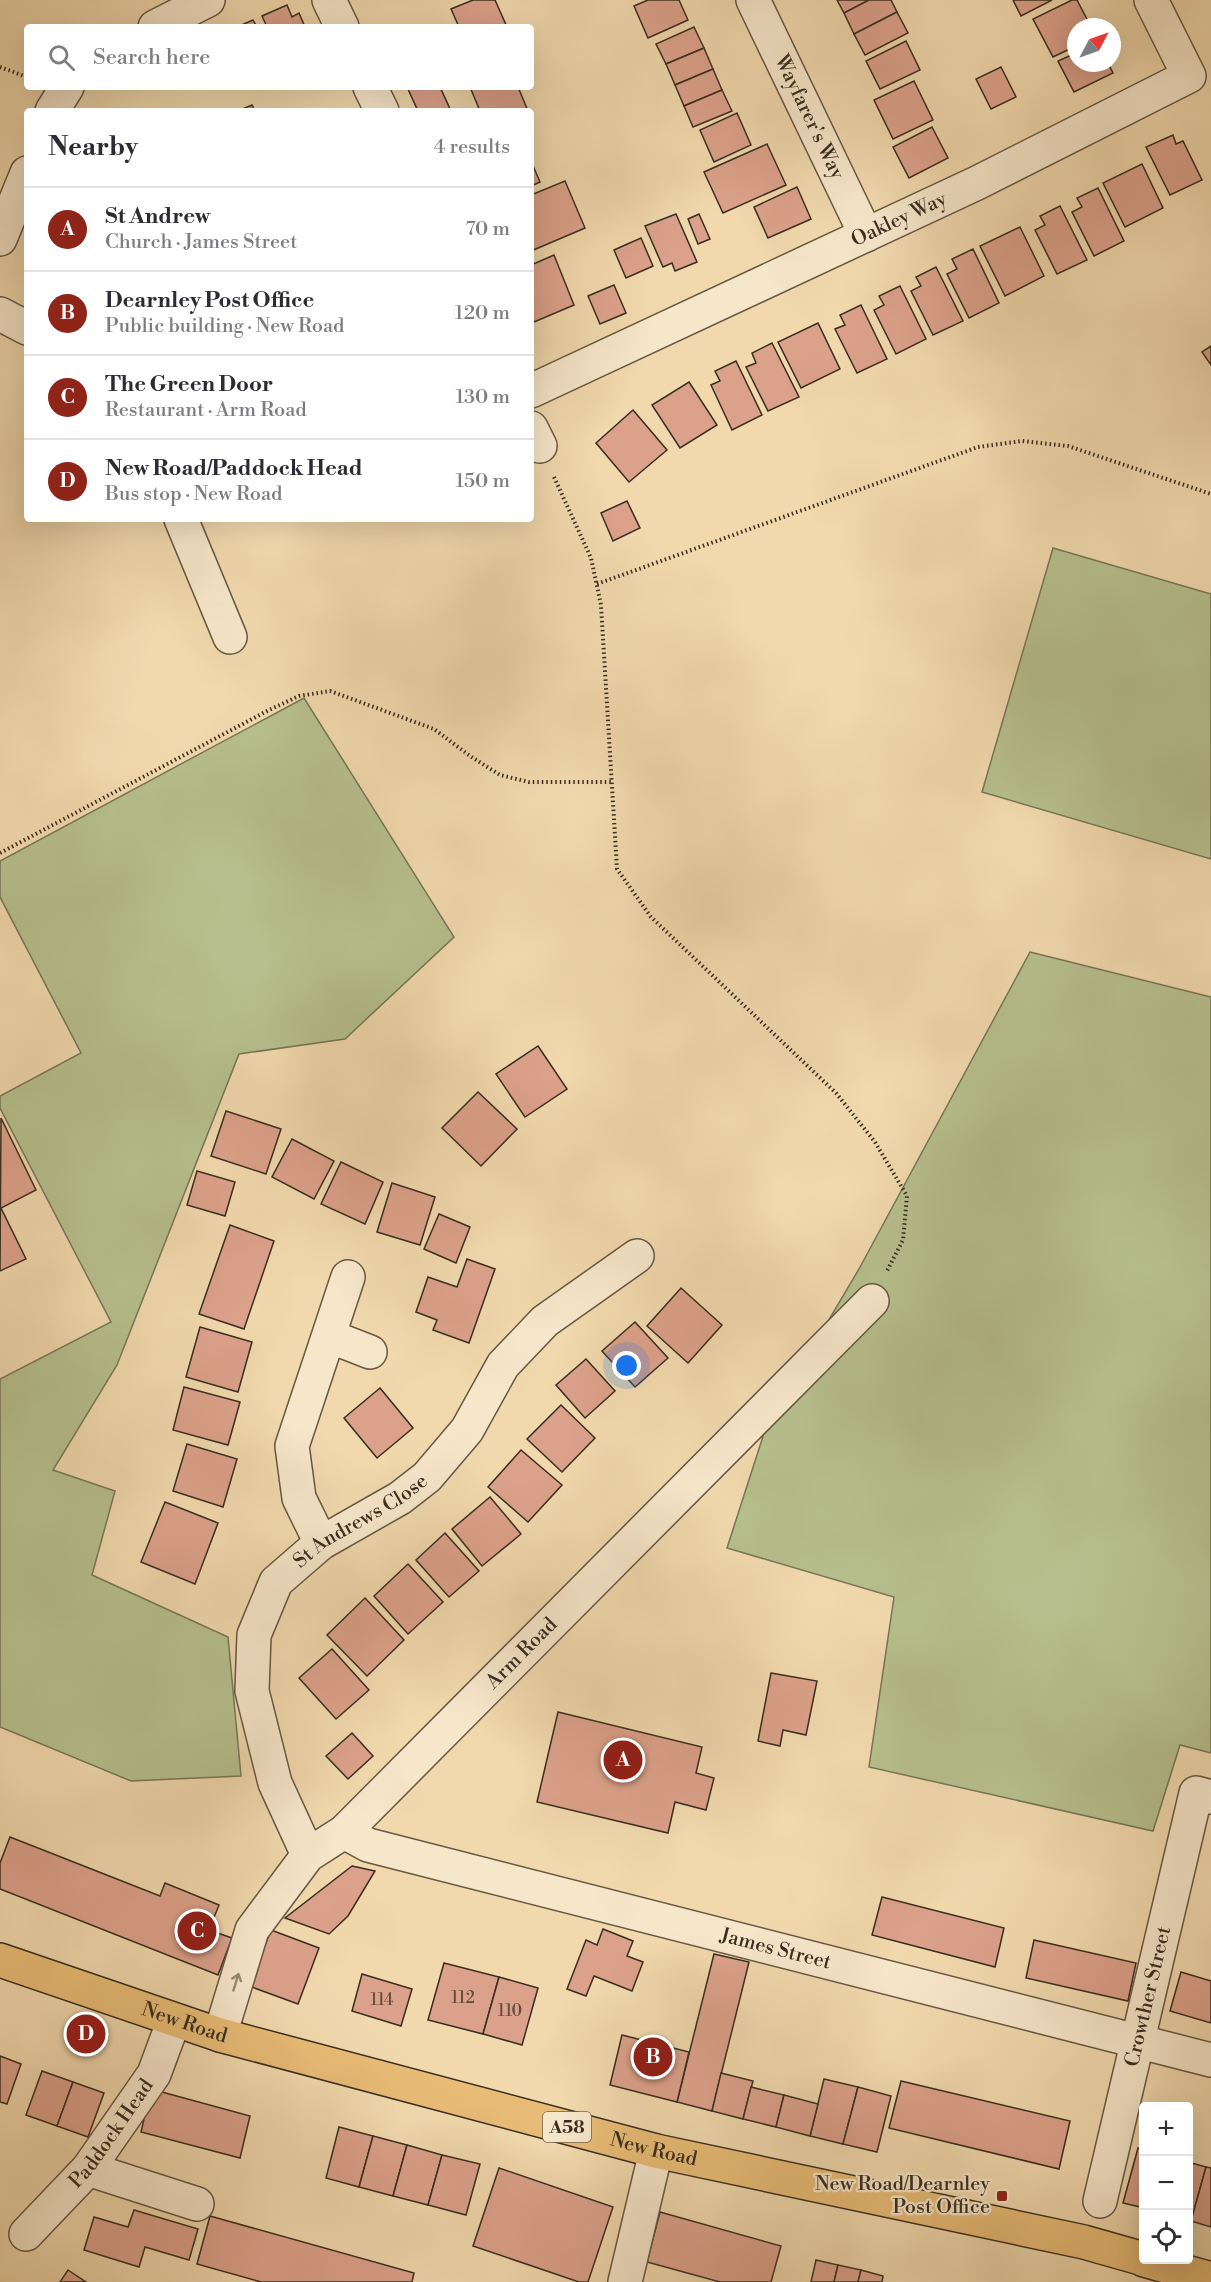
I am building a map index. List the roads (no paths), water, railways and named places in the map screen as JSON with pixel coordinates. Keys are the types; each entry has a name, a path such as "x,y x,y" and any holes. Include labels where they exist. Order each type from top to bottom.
{"highway":[{"name":"New Road","path":"0,1960 220,2035 656,2151 1083,2242 1139,2258"},
{"name":"New Road","path":"1161,2264 1211,2279"}],"street":[{"path":"161,24 208,0"},
{"path":"329,0 341,24"},
{"name":"Wayfarer's Way","path":"753,0 866,235"},
{"name":"Oakley Way","path":"534,390 977,183 1189,76 1151,0"},
{"path":"54,108 65,90"},
{"path":"372,90 380,108"},
{"path":"0,239 24,180"},
{"path":"0,314 24,326"},
{"path":"182,522 231,638"},
{"name":"St Andrews Close","path":"308,1855 275,1783 252,1691 254,1635 276,1582 321,1543 400,1498 427,1477 467,1430 503,1365 545,1321 637,1256"},
{"path":"321,1543 299,1498 292,1446 348,1277"},
{"name":"Arm Road","path":"220,2035 252,1930 308,1855 344,1832 872,1301"},
{"path":"329,1336 370,1352"},
{"name":"Crowther Street","path":"1100,2201 1138,2042 1204,1795"},
{"name":"James Street","path":"344,1832 368,1845 1211,2060"},
{"name":"Paddock Head","path":"26,2234 88,2169 154,2074 174,2020"},
{"path":"625,2282 656,2151"},
{"path":"88,2169 197,2204"}],"place":[{"name":"St Andrew","path":"623,1760"},
{"name":"The Green Door","path":"197,1931"},
{"name":"New Road/Paddock Head","path":"86,2034"},
{"name":"Dearnley Post Office","path":"653,2057"},
{"name":"New Road/Dearnley Post Office","path":"1002,2196"}]}
